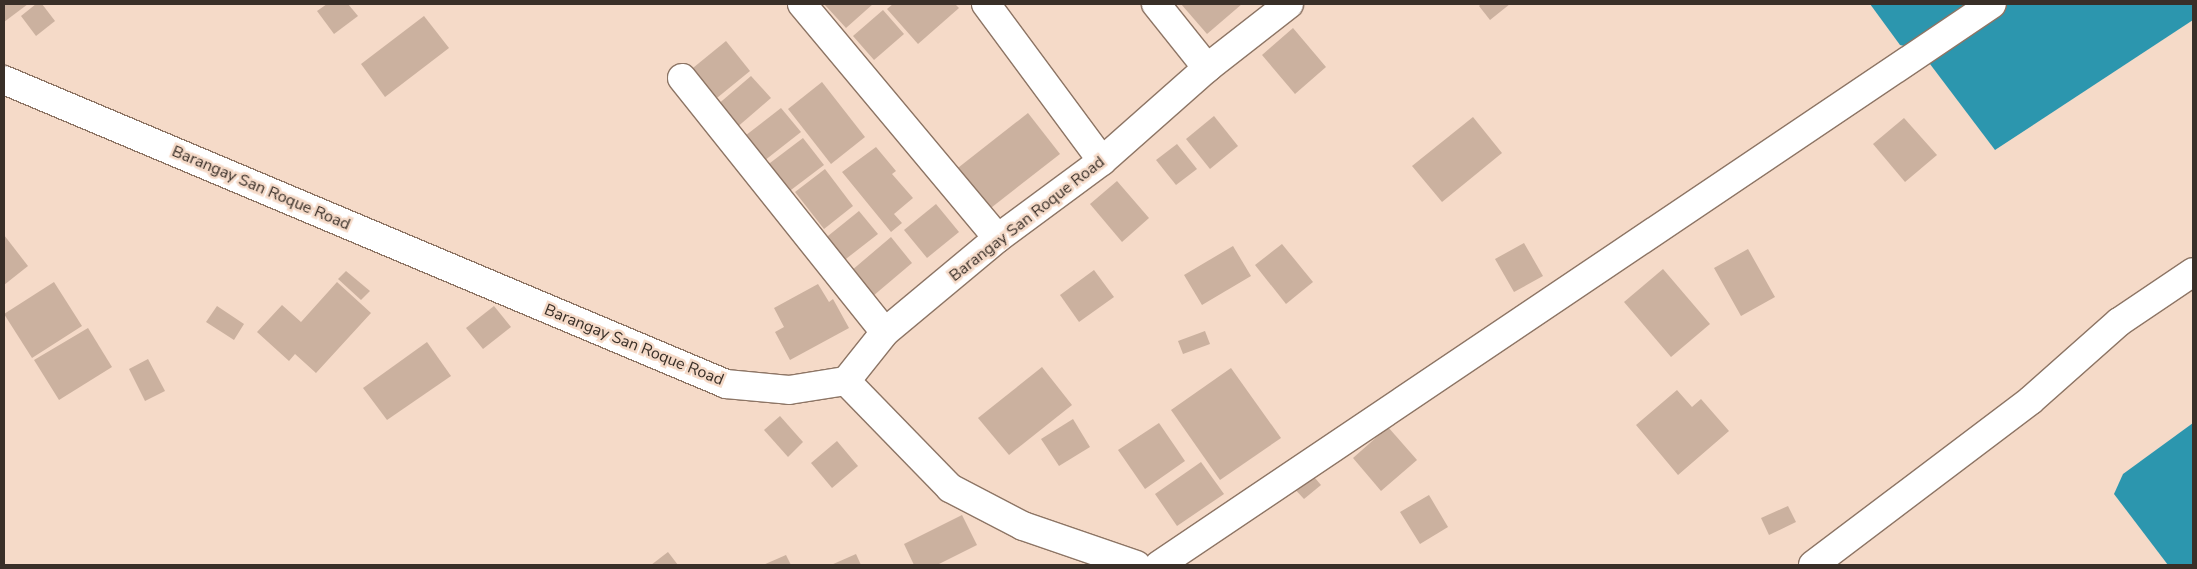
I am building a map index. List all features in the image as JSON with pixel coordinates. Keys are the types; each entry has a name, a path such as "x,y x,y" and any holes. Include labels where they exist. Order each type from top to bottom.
{"street":[{"path":"802,4 998,238"},
{"path":"986,4 1102,161"},
{"path":"1156,4 1207,68"},
{"name":"Barangay San Roque Road","path":"6,87 726,384 789,390 846,381 884,332 998,238 1102,161 1207,68 1289,4"},
{"path":"1159,565 1992,4"},
{"path":"682,78 884,332"},
{"path":"1814,565 2031,400 2119,322 2193,272"},
{"path":"846,381 950,488 1023,526 1136,565"}],"water":[{"path":"1870,4 1983,4 1917,49 1900,45"},
{"path":"2007,4 2193,4 2193,20 1995,150 1930,64 1935,52"},
{"path":"2193,423 2193,565 2168,565 2114,494 2123,474"}],"building":[{"path":"4,4 28,4 4,22"},
{"path":"36,4 42,4 55,21 36,36 21,16"},
{"path":"327,4 348,4 358,16 334,34 317,11"},
{"path":"824,4 873,4 846,28"},
{"path":"893,4 955,4 959,8 918,44 887,9"},
{"path":"1181,4 1242,4 1207,34"},
{"path":"1481,4 1510,4 1490,20 1479,6"},
{"path":"883,10 904,34 874,60 853,36"},
{"path":"424,16 449,48 385,97 361,64"},
{"path":"1293,28 1326,67 1295,94 1262,55"},
{"path":"726,41 750,71 712,102 688,72"},
{"path":"751,76 771,98 735,129 716,106"},
{"path":"822,82 865,137 831,164 788,109"},
{"path":"781,108 801,132 760,164 741,139"},
{"path":"1028,113 1060,154 987,211 954,171"},
{"path":"1214,116 1238,146 1210,169 1186,139"},
{"path":"1473,117 1502,153 1442,202 1412,166"},
{"path":"1904,118 1937,155 1905,182 1873,144"},
{"path":"803,138 824,165 787,193 766,166"},
{"path":"1177,144 1197,169 1176,185 1156,160"},
{"path":"876,147 896,171 892,174 913,198 894,214 902,223 891,232 842,172"},
{"path":"825,169 853,206 824,229 795,192"},
{"path":"1117,181 1149,218 1122,242 1090,204"},
{"path":"936,204 959,232 927,258 904,230"},
{"path":"859,211 878,234 842,262 823,240"},
{"path":"4,235 28,266 4,285"},
{"path":"891,237 912,263 873,296 851,271"},
{"path":"1524,243 1543,276 1514,292 1495,259"},
{"path":"1282,244 1313,282 1286,304 1255,265"},
{"path":"1233,246 1251,276 1202,305 1184,275"},
{"path":"1748,249 1775,297 1741,316 1714,268"},
{"path":"1663,269 1710,324 1671,357 1624,302"},
{"path":"1094,270 1114,297 1079,322 1060,295"},
{"path":"346,271 370,291 361,300 338,279"},
{"path":"54,282 82,326 32,358 4,314"},
{"path":"337,282 371,313 316,373 295,354 289,361 257,332 282,305 301,322"},
{"path":"818,284 829,302 833,299 849,328 790,360 775,332 784,327 774,308"},
{"path":"217,306 244,324 234,340 206,322"},
{"path":"494,306 511,327 483,349 466,328"},
{"path":"88,328 112,367 59,400 34,360"},
{"path":"1205,331 1210,344 1183,354 1178,341"},
{"path":"427,342 451,376 387,420 363,388"},
{"path":"148,359 165,391 145,401 129,369"},
{"path":"1042,367 1072,405 1009,455 978,418"},
{"path":"1231,368 1281,438 1220,480 1171,410"},
{"path":"1677,390 1692,407 1701,399 1729,431 1678,475 1636,425"},
{"path":"780,416 803,442 788,457 764,430"},
{"path":"1073,419 1090,447 1059,466 1041,439"},
{"path":"1159,423 1185,461 1145,489 1118,450"},
{"path":"1388,427 1417,460 1381,491 1353,458"},
{"path":"837,441 858,466 832,488 811,463"},
{"path":"1201,462 1224,494 1177,526 1155,494"},
{"path":"1308,470 1321,485 1304,499 1291,485"},
{"path":"1429,495 1448,527 1420,544 1400,512"},
{"path":"1788,506 1796,522 1769,535 1761,518"},
{"path":"962,515 977,545 937,565 914,565 904,544"},
{"path":"668,552 678,565 651,565"},
{"path":"856,554 861,565 831,565"},
{"path":"786,555 791,565 763,565"}]}
